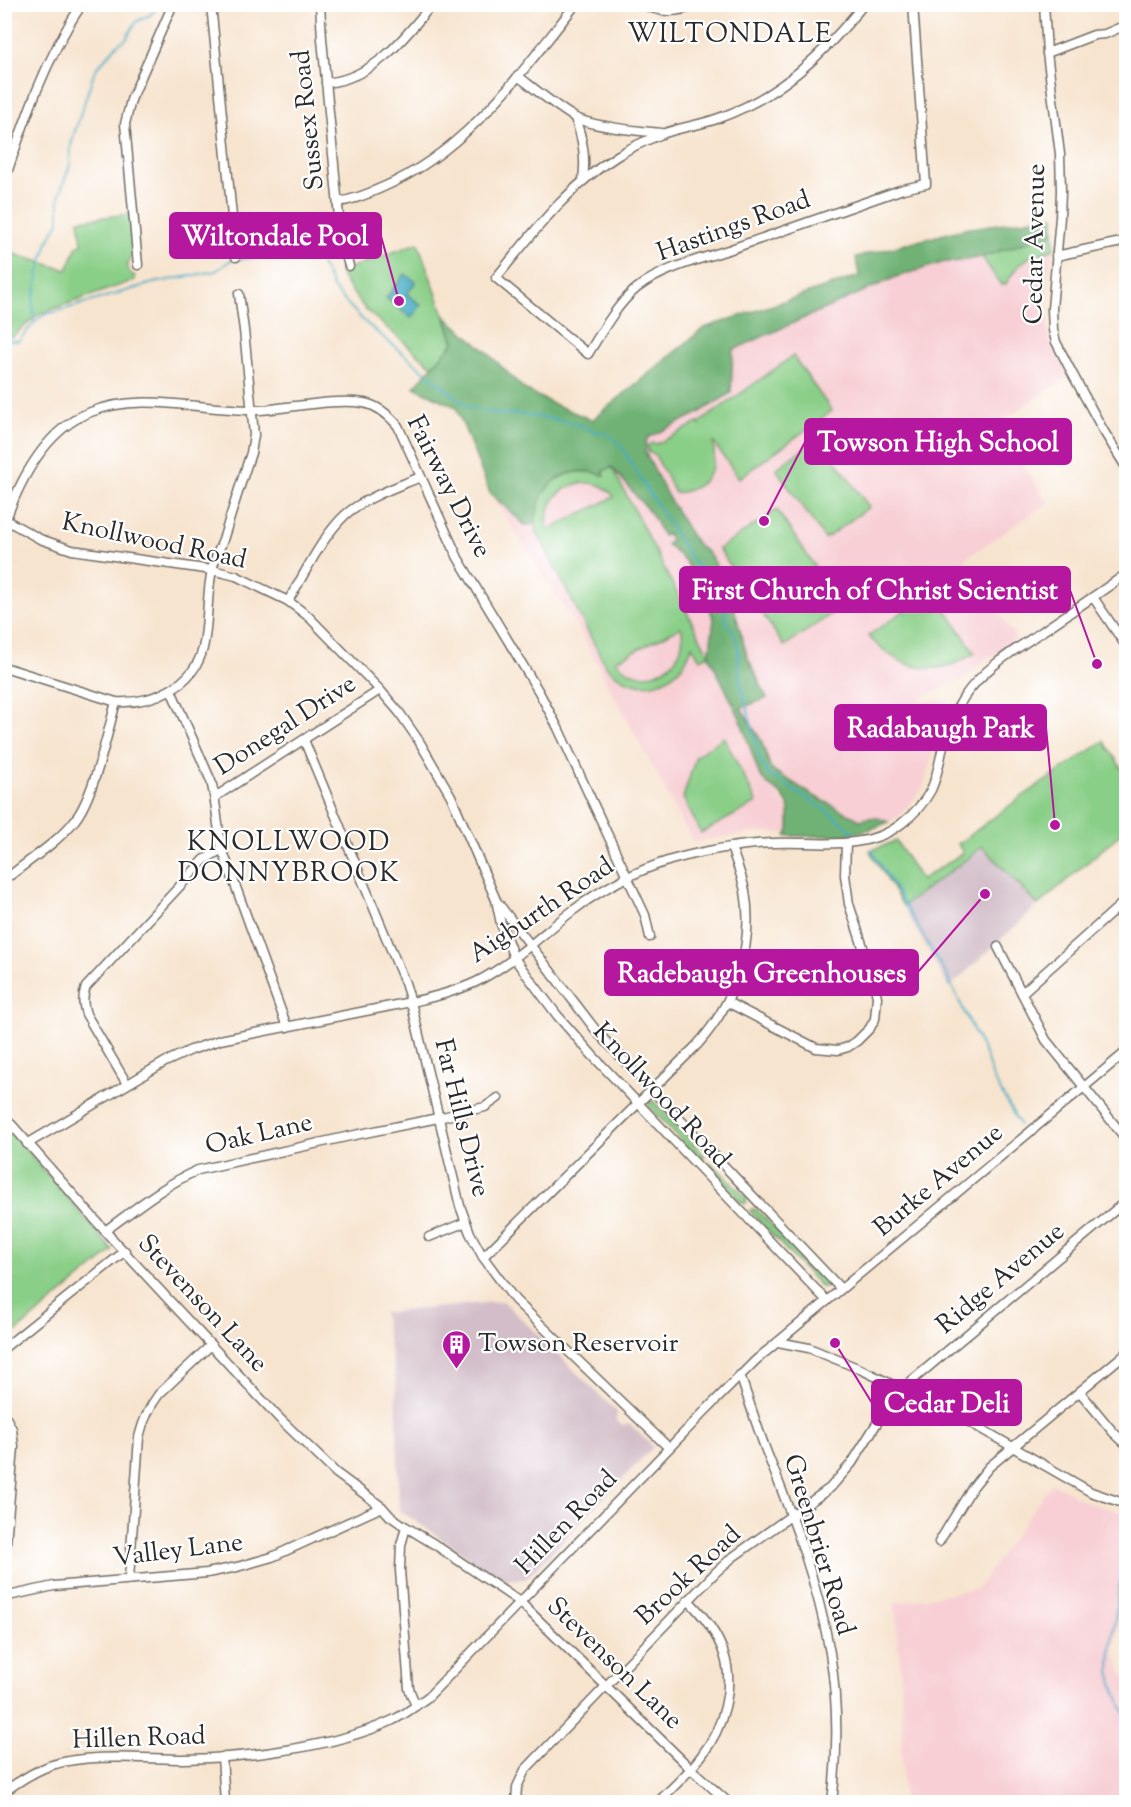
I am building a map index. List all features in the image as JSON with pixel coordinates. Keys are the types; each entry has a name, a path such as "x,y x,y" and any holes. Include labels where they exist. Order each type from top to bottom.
{"street":[{"path":"4,182 42,75 82,4"},
{"path":"138,265 125,124 131,99 173,4"},
{"path":"211,4 236,257"},
{"name":"Sussex Road","path":"320,4 341,238 349,266"},
{"path":"326,83 356,75 381,60 393,50 432,4"},
{"path":"338,202 398,181 429,162 464,135 518,76 576,4"},
{"path":"642,4 667,12 690,8 698,4"},
{"path":"583,180 617,156 664,133 702,125 723,117 783,86 818,56 864,4"},
{"name":"Hastings Road","path":"583,180 541,224 496,278 588,354 627,298 654,277 892,193 926,184 913,4"},
{"name":"Cedar Avenue","path":"1044,4 1047,53 1060,154 1060,208 1052,309 1053,330 1056,342 1103,430 1126,467"},
{"path":"1047,53 1126,25"},
{"path":"518,76 575,118 621,128 664,133"},
{"path":"575,118 583,138 585,162 583,180"},
{"path":"1056,256 1126,241"},
{"path":"4,667 116,702 134,702 171,690 190,673 201,654 212,570 251,453 254,435 239,294"},
{"name":"Fairway Drive","path":"5,520 33,462 46,444 70,423 106,406 129,403 251,410 340,402 370,404 390,416 398,426 458,558 534,683 558,728 645,915 650,937"},
{"path":"288,601 328,534 346,514 364,502 420,477"},
{"name":"Knollwood Road","path":"5,520 40,539 72,550 212,570 244,579 288,601 308,616 380,690 407,723 442,778 495,900 514,958 576,1037 637,1104 827,1301"},
{"name":"Aigburth Road","path":"27,1144 165,1062 205,1044 435,997 464,987 487,976 514,958 593,896 628,877 671,860 731,847 773,843 860,842 887,833 913,814 931,789 950,723 969,691 997,663 1126,574"},
{"path":"1093,597 1126,646"},
{"path":"171,690 207,771 215,797 222,849 287,1027"},
{"name":"Donegal Drive","path":"215,797 380,690"},
{"path":"11,875 65,830 79,815 94,777 116,702"},
{"name":"Far Hills Drive","path":"304,740 398,965 411,1002 456,1193 466,1222 483,1257 515,1300 669,1448"},
{"path":"727,1002 816,1048 838,1050 848,1047 870,1028 875,1019 877,997 849,904 845,875 846,843"},
{"path":"483,1257 706,1035 727,1002 742,961 747,923 745,894 731,847"},
{"path":"127,1084 86,1014 83,996 86,987 204,860 222,849"},
{"name":"Knollwood Road","path":"495,900 598,1033 841,1289"},
{"path":"1022,993 1126,900"},
{"path":"998,947 1046,1040 1126,1139"},
{"name":"Burke Avenue","path":"778,1342 1126,1052"},
{"name":"Oak Lane","path":"105,1231 158,1192 198,1170 485,1107 498,1098"},
{"name":"Stevenson Lane","path":"4,1116 105,1231 211,1345 279,1418 336,1473 382,1507 390,1516 520,1602 728,1803"},
{"name":"Ridge Avenue","path":"902,1389 1126,1202"},
{"path":"429,1237 466,1222"},
{"path":"4,1348 125,1251"},
{"path":"778,1342 827,1354 964,1419 1091,1492 1126,1504"},
{"name":"Hillen Road","path":"5,1791 38,1771 72,1760 222,1757 277,1751 340,1738 378,1727 393,1720 429,1696 740,1375 778,1342"},
{"path":"129,1579 139,1437 143,1423 159,1394 211,1345"},
{"path":"939,1542 976,1483 989,1467 1126,1353"},
{"name":"Greenbrier Road","path":"740,1375 807,1561 830,1653 837,1731 832,1803"},
{"name":"Brook Road","path":"516,1803 517,1787 525,1770 723,1565 818,1498 842,1476 865,1444 892,1399 902,1389"},
{"path":"1080,1392 1126,1444"},
{"path":"4,1414 14,1436 4,1567"},
{"name":"Stevenson Lane","path":"382,1507 412,1525 434,1544"},
{"name":"Valley Lane","path":"4,1598 54,1586 207,1573 257,1562 382,1507"},
{"path":"406,1527 401,1545 400,1570 409,1689 416,1706"},
{"path":"658,1803 703,1755 712,1739 726,1702 728,1686 724,1654 704,1618 688,1600"},
{"path":"222,1757 225,1803"}],"shaded area":[{"path":"1054,216 1054,249 1047,277 1046,303 1049,338 1068,377 997,424 1048,503 963,560 1017,640 995,655 988,657 961,681 958,680 918,700 949,701 939,723 922,789 899,816 870,831 771,769 761,740 773,785 784,804 801,813 806,832 749,833 693,842 579,630 490,493 731,393 704,328 860,276"},
{"path":"982,846 1038,905 949,988 903,906"},
{"name":"Towson Reservoir","path":"503,1301 617,1412 616,1420 622,1425 630,1424 653,1447 526,1579 502,1580 399,1510 396,1379 383,1313"},
{"path":"1052,1483 1088,1503 1126,1514 1126,1582 1114,1652 1126,1680 1126,1802 903,1802 901,1677 895,1603 977,1589"}],"green space":[{"path":"130,214 134,250 127,266 131,274 135,276 135,280 39,314 12,337 5,335 4,251 67,270 77,246 82,244 79,220"},
{"path":"1054,216 1054,233 982,257 945,262 896,277 733,350 731,393 697,414 647,438 645,452 669,499 696,543 709,554 728,585 747,656 767,698 741,708 761,740 771,769 814,796 860,820 874,818 888,822 850,834 786,836 789,830 788,804 780,793 767,784 759,774 740,718 709,656 714,619 686,562 667,544 671,541 667,534 663,536 652,515 612,467 603,471 605,476 578,471 556,480 541,498 536,524 525,525 490,493 456,407 414,387 454,342 445,316 486,351 524,389 592,420 704,328 859,276 856,257 964,229"},
{"path":"1054,233 1054,249 1025,260 1017,267 1005,285 1001,285 982,257"},
{"path":"418,243 454,342 478,364 437,361 432,366 366,310 339,272"},
{"path":"793,356 832,411 739,478 713,442 713,462 707,477 694,488 675,493 655,455 648,452 648,446 652,443 657,444 697,423 700,425 699,423"},
{"path":"819,437 869,507 825,539 776,469"},
{"path":"612,467 709,655 700,659 692,646 686,660 677,671 667,679 655,684 642,685 629,682 605,665 537,532 538,504 552,483 563,476 589,472 604,475 603,471","holes":["581,483 599,486 614,497 548,530 548,514 554,499 565,489","681,627 683,637 678,655 665,669 646,675 636,674 615,661"]},
{"path":"777,510 842,607 784,646 719,549"},
{"path":"933,590 975,653 954,664 929,668 918,667 887,653 868,636"},
{"path":"724,737 757,803 701,833 683,798 696,756"},
{"path":"1104,741 1126,775 1126,829 1038,905 982,846 903,906 870,851 896,841 921,880 963,853 958,844 1020,798"},
{"path":"653,1101 704,1155 703,1160 699,1160 650,1107 648,1103"},
{"path":"4,1124 113,1251 5,1341 4,1341"},
{"path":"712,1164 747,1198 746,1203 742,1203 709,1169 709,1165"},
{"path":"756,1209 827,1283 827,1287 821,1287 750,1211"}],"water":[{"path":"405,274 416,282 407,294 421,305 411,318 386,298"}],"waterway":[{"path":"34,321 33,302 40,268 48,242 59,222 59,196 70,165 74,134 95,70 117,45 126,39 136,22 155,10 156,4"},
{"path":"4,340 18,341 38,319 48,313 153,283 216,271 231,260 288,255 302,256 320,262 335,291 366,323 468,407 496,414 519,414 576,424 596,432 606,433 620,444 693,562 706,572 708,589 725,609 726,622 735,634 738,646 740,680 761,762 768,774 832,814 854,833"},
{"path":"871,849 945,972 986,1056 992,1076 1020,1125"},
{"path":"1126,1559 1120,1584 1110,1672 1126,1716"}],"place":[{"name":"Wiltondale Pool","path":"399,301"},
{"name":"Towson High School","path":"764,521"},
{"name":"First Church of Christ Scientist","path":"1097,664"},
{"name":"Radabaugh Park","path":"1055,825"},
{"name":"Radebaugh Greenhouses","path":"985,894"},
{"name":"Cedar Deli","path":"835,1343"},
{"name":"Towson Reservoir","path":"457,1370"}],"district":[{"name":"WILTONDALE","path":"730,35"},
{"name":"KNOLLWOOD DONNYBROOK","path":"289,858"}]}
